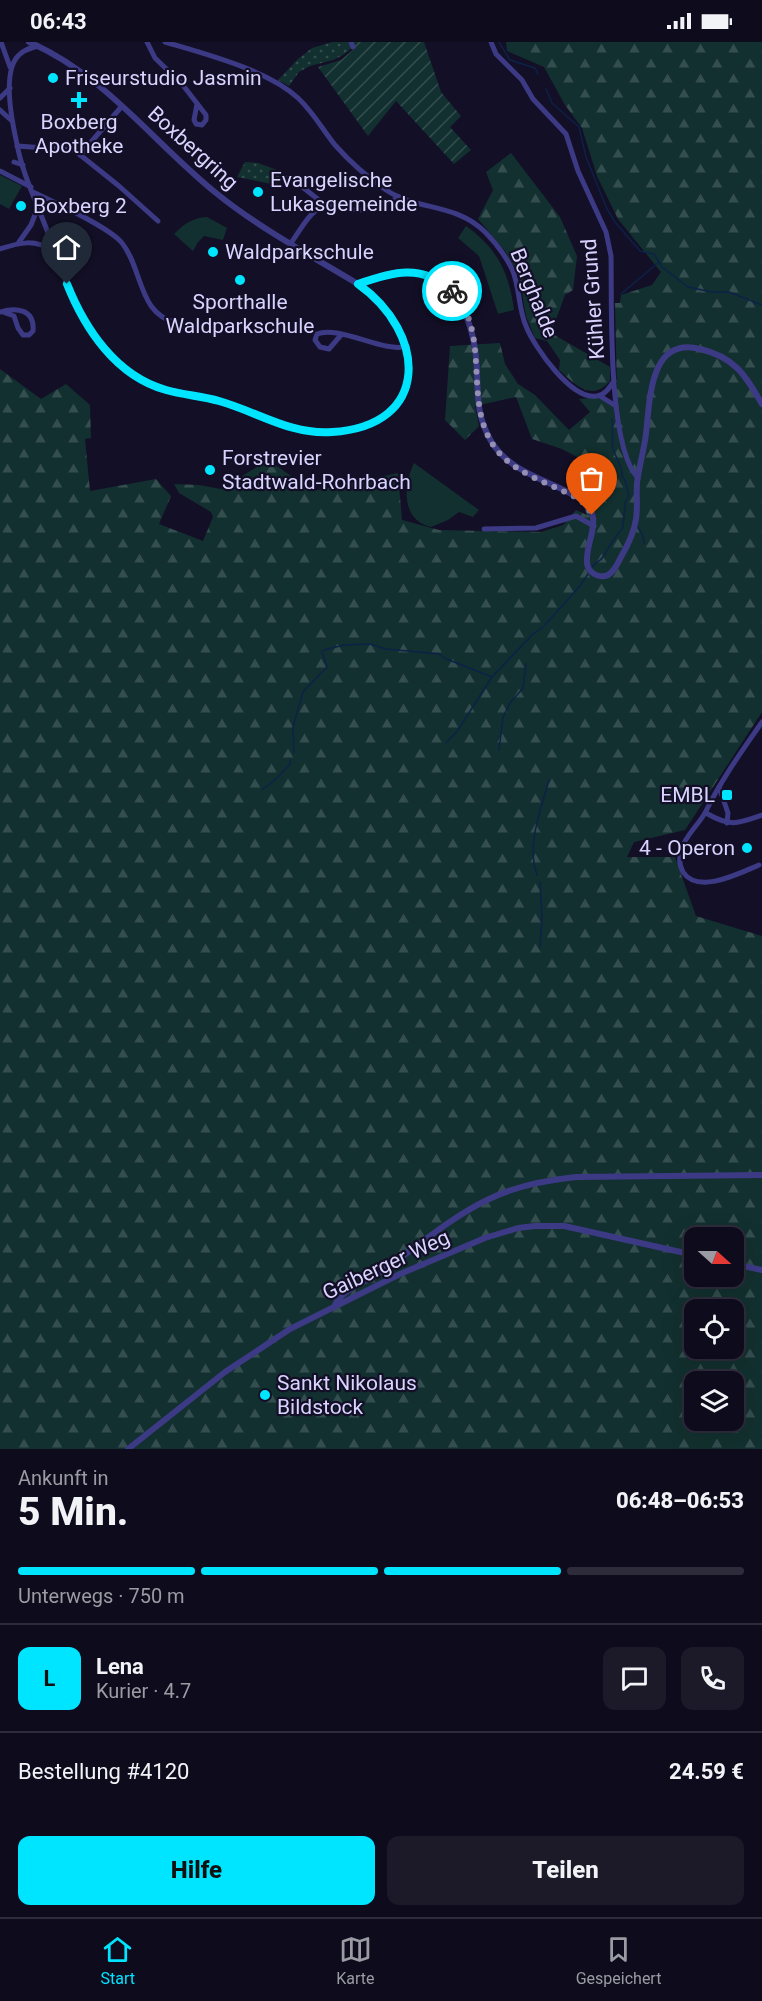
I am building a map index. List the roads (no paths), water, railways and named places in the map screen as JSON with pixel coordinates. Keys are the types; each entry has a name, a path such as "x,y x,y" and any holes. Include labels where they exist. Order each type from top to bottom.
{"street":[{"name":"Boxbergring","path":"1,42 11,69 12,121 23,165 72,298 86,325 105,350 131,373 158,388 220,401 290,428 318,432 341,431 359,428 382,417 397,402 406,384 409,363 401,332 387,311 358,284 215,193 122,106 73,65 29,42"},
{"path":"147,42 155,58 182,84 197,104"},
{"name":"Berghalde","path":"165,42 235,65 287,90 304,104 335,145 372,180 399,197 454,212 483,230 503,253 511,267 516,279 526,326 542,354 555,370 576,389 587,396 600,396 616,406"},
{"name":"Kühler Grund","path":"491,42 496,54 522,80 542,110 565,132 578,171 604,226 611,256 616,406 627,463 638,478"},
{"path":"11,69 21,53 38,46"},
{"path":"0,98 10,88"},
{"path":"80,155 122,106"},
{"path":"0,110 12,121"},
{"path":"17,146 74,150 158,221"},
{"path":"14,162 23,165"},
{"path":"0,171 120,241 131,258 151,307 162,318 177,323"},
{"path":"288,179 324,206 363,210 399,197"},
{"path":"291,243 312,216 324,206"},
{"path":"19,242 29,229 38,207"},
{"path":"0,249 19,242 37,243 54,251"},
{"path":"358,284 407,272 433,278 450,289 460,301 471,328 477,359 479,410 492,442 500,454 518,468 583,502 591,512 594,526 588,565 592,573 603,576 609,574 615,568 634,531 637,516 638,478 652,384 665,359 675,349 683,346 691,347 727,358 741,372 762,404"},
{"path":"11,308 21,310 31,320 33,331 27,336 22,335 14,316 1,312 11,308"},
{"path":"341,335 329,349 320,347 315,340 321,332 341,335 396,348 406,346"},
{"path":"600,396 614,381"},
{"path":"484,529 536,528 576,516 594,526"},
{"path":"759,866 712,882 698,882 687,876 680,863 682,848 693,827 706,813 719,787 762,722"},
{"path":"719,787 728,813 727,823"},
{"path":"706,813 727,823 738,824 762,815"},
{"path":"335,1305 342,1296 379,1273 460,1215 503,1193 582,1176 762,1175"},
{"name":"Gaiberger Weg","path":"128,1449 245,1357 290,1329 335,1305 470,1244 518,1228 571,1227 684,1253"},
{"path":"744,1265 762,1269"}],"waterway":[{"path":"499,42 510,60 535,68 538,74"},
{"path":"546,89 552,103 579,127 586,157 607,209 640,251 654,254 662,267 688,287 712,292 729,292 762,305"},
{"path":"621,294 659,262"},
{"path":"592,567 602,559 623,528 625,503 629,496 613,449 612,419"},
{"path":"638,527 644,544"},
{"path":"545,625 588,574"},
{"path":"446,743 458,730 492,677 532,635 543,627"},
{"path":"324,650 344,645 370,644 386,649 439,654 492,677"},
{"path":"294,753 293,727 303,692 327,667 322,651"},
{"path":"499,750 503,717 510,703 523,688 526,664"},
{"path":"262,790 278,777 290,764 290,760"},
{"path":"537,875 534,864 534,840 549,780"},
{"path":"540,882 542,919 540,947"}],"place":[{"name":"Friseurstudio Jasmin","path":"53,78"},
{"name":"Boxberg Apotheke","path":"79,100"},
{"name":"Evangelische Lukasgemeinde","path":"258,192"},
{"name":"Boxberg 2","path":"21,206"},
{"name":"Waldparkschule","path":"213,252"},
{"name":"Sporthalle Waldparkschule","path":"240,280"},
{"name":"Forstrevier Stadtwald-Rohrbach","path":"210,470"},
{"name":"EMBL","path":"727,795"},
{"name":"4 - Operon","path":"747,848"},
{"name":"Sankt Nikolaus Bildstock","path":"265,1395"}]}
